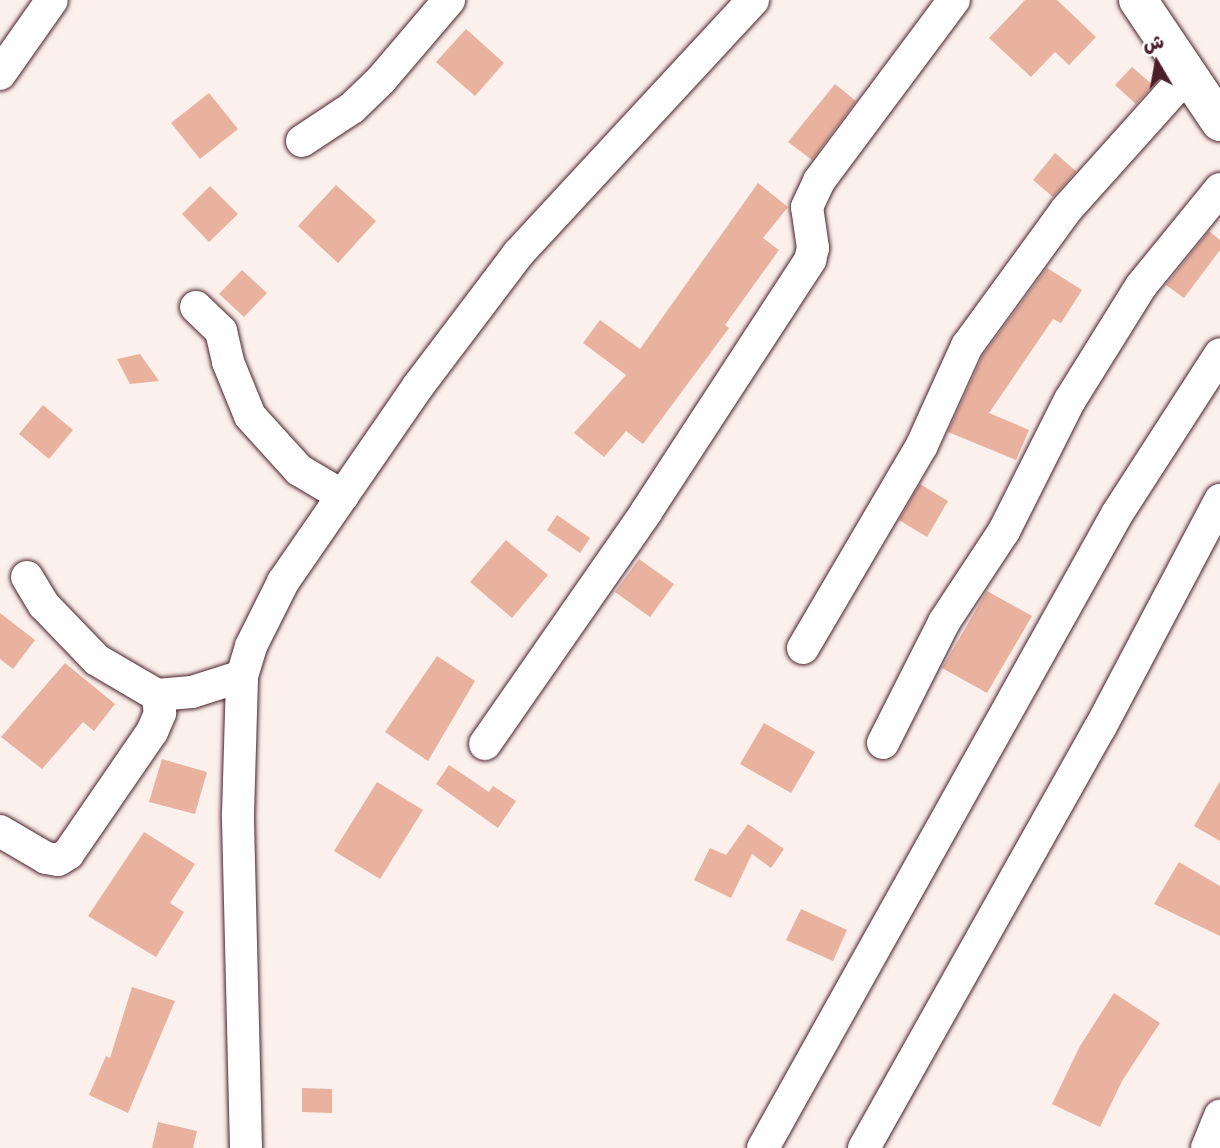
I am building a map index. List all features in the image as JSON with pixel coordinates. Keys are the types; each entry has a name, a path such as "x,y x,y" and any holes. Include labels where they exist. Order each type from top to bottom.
{"highway":[{"path":"1138,0 1220,122"}],"street":[{"path":"0,74 52,0"},
{"path":"302,141 352,108 381,80 449,0"},
{"path":"246,1148 239,814 242,676 251,646 283,582 518,254 753,0"},
{"path":"485,744 810,260 813,248 807,207 819,181 954,0"},
{"path":"803,648 922,445 967,346 1066,210 1188,74"},
{"path":"883,743 944,622 1004,531 1069,400 1141,286 1220,189"},
{"path":"196,307 221,331 228,362 250,416 299,470 343,496"},
{"path":"763,1148 1117,514 1220,354"},
{"path":"864,1148 1080,765 1220,500"},
{"path":"27,577 44,605 97,660 157,695 192,692 242,676"},
{"path":"0,831 46,858 58,860 68,854 152,732 160,713 157,695"},
{"path":"1207,1148 1220,1115"}],"building":[{"path":"1025,0 1057,0 1096,37 1069,65 1055,52 1031,77 989,38"},
{"path":"466,29 504,63 475,96 436,62"},
{"path":"1132,67 1153,85 1136,104 1115,85"},
{"path":"835,84 856,101 812,160 788,142"},
{"path":"209,93 238,129 200,159 171,123"},
{"path":"1055,153 1076,171 1053,197 1033,180"},
{"path":"758,183 788,207 763,238 779,250 725,325 729,328 643,444 626,431 604,457 574,433 626,375 583,343 600,320 640,349"},
{"path":"336,185 376,221 338,263 298,226"},
{"path":"210,186 238,214 209,242 182,214"},
{"path":"1209,231 1220,240 1220,250 1184,298 1166,285"},
{"path":"1047,268 1082,290 1061,323 1053,319 989,413 1029,430 1016,460 948,432 983,355"},
{"path":"242,270 267,293 244,317 219,294"},
{"path":"140,354 159,381 130,384 117,359"},
{"path":"43,405 73,430 49,459 19,434"},
{"path":"920,484 948,501 927,537 899,520"},
{"path":"557,515 590,538 580,553 547,530"},
{"path":"506,540 548,575 512,618 470,582"},
{"path":"639,559 674,584 650,617 615,592"},
{"path":"987,591 1032,616 987,693 942,668"},
{"path":"0,613 35,640 13,669 0,659"},
{"path":"437,656 475,681 428,761 385,732"},
{"path":"65,663 115,704 94,731 83,722 42,769 1,737"},
{"path":"764,723 815,752 791,793 740,764"},
{"path":"162,759 207,772 195,814 149,802"},
{"path":"449,765 489,792 493,786 516,801 498,828 436,784"},
{"path":"1220,781 1220,841 1194,826"},
{"path":"377,782 423,810 380,879 334,851"},
{"path":"748,824 784,849 771,868 752,854 731,898 694,880 710,848 726,855"},
{"path":"144,832 195,864 170,903 184,912 156,957 88,916"},
{"path":"1179,862 1220,886 1220,936 1154,904"},
{"path":"801,909 847,930 833,961 786,940"},
{"path":"132,987 175,1001 128,1113 89,1095 106,1056 110,1058"},
{"path":"1114,993 1160,1023 1122,1081 1100,1127 1052,1104 1080,1046"},
{"path":"302,1088 332,1089 332,1113 302,1112"},
{"path":"158,1122 197,1131 193,1148 152,1148"}]}
